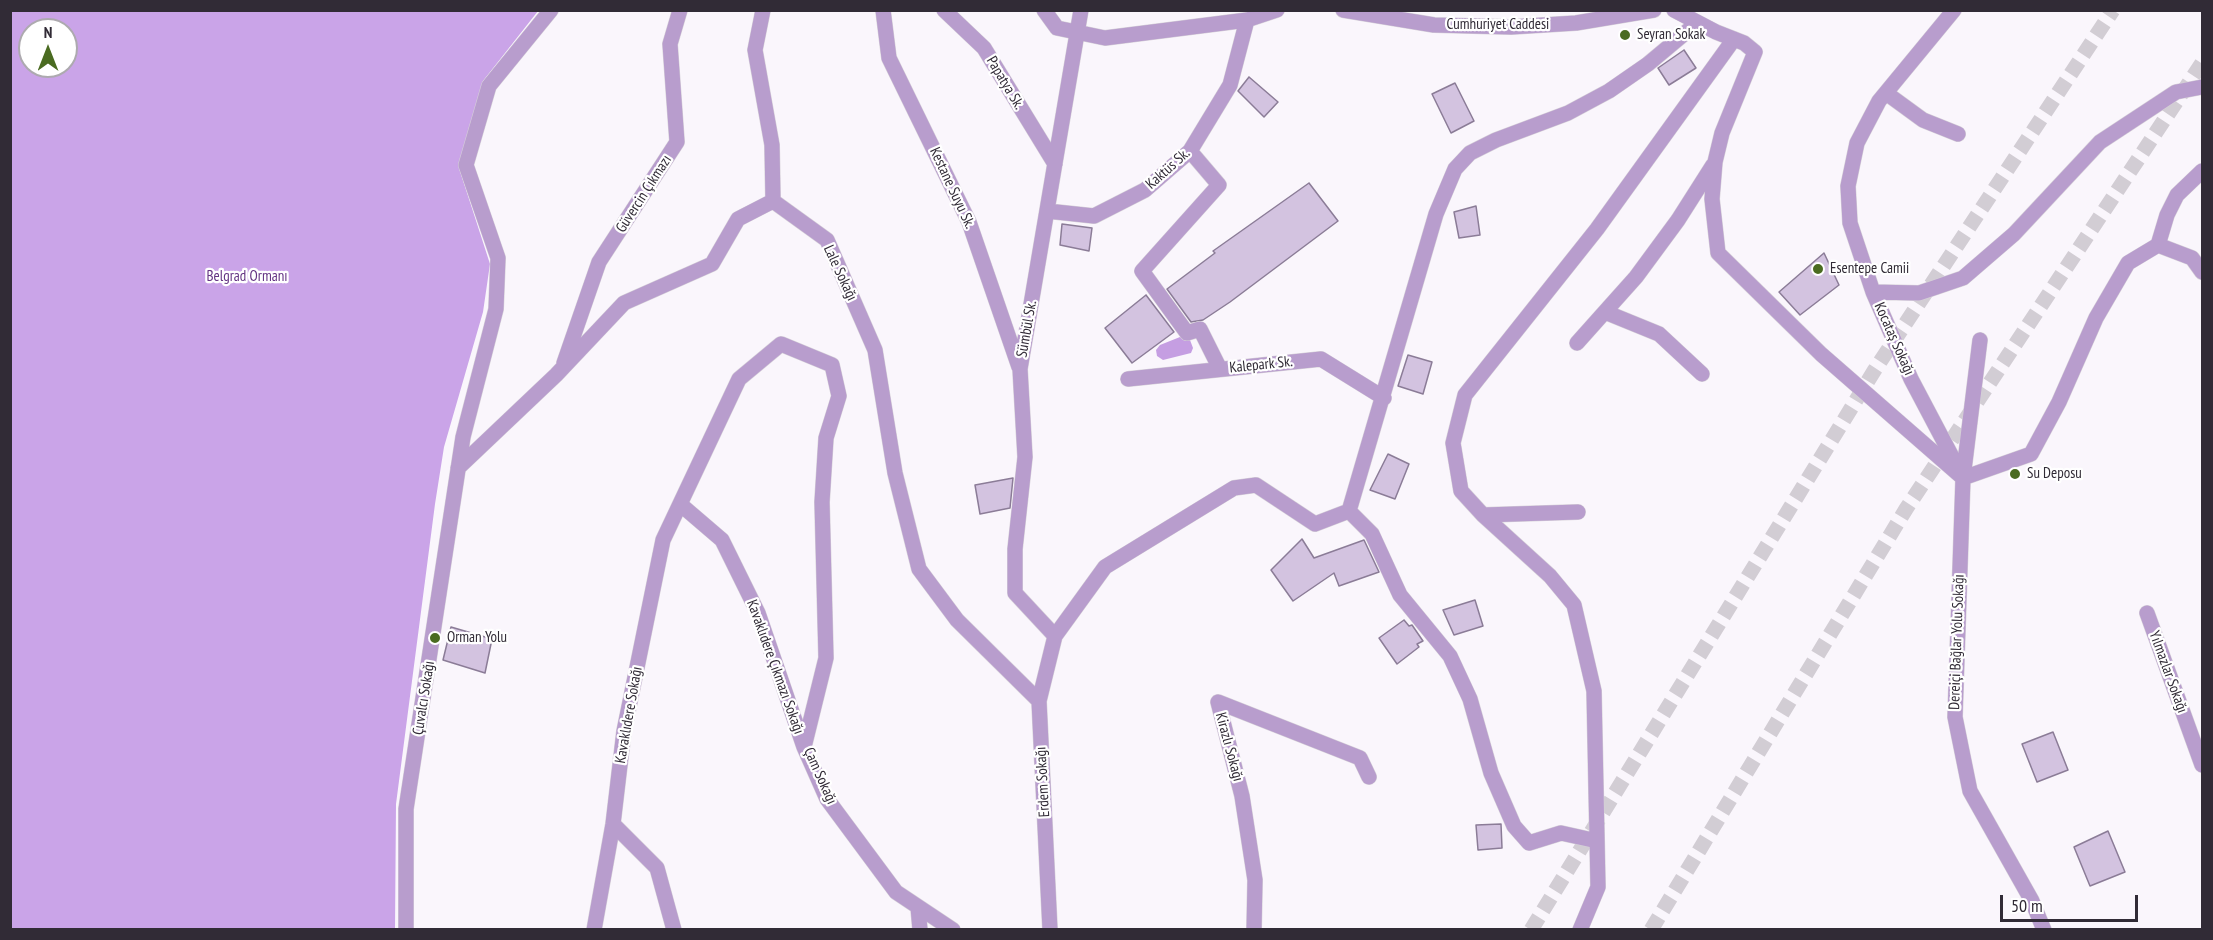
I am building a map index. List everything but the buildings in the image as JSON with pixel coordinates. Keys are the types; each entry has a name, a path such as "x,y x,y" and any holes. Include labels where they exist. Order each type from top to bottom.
{"street":[{"name":"Çuvalcı Sokağı","path":"406,930 406,809 463,437 496,309 498,258 466,165 489,86 551,10"},
{"name":"Güvercin Çıkmazı","path":"562,368 599,262 677,142 670,44 680,10"},
{"path":"458,468 562,368 624,303 712,264 738,219 773,201 772,145 755,50 763,10"},
{"name":"Kestane Suyu Sk.","path":"883,10 889,58 969,222 1020,369"},
{"name":"Papatya Sk.","path":"944,10 984,48 1054,164"},
{"path":"1044,10 1057,28 1105,38 1247,20 1277,10"},
{"name":"Sümbül Sk.","path":"1055,636 1015,593 1015,549 1025,457 1020,369 1081,10"},
{"name":"Cumhuriyet Caddesi","path":"1343,10 1434,25 1511,27 1576,24 1653,10"},
{"path":"1674,10 1751,47 1755,52 1722,133 1715,162 1712,199 1718,253 1821,354 1963,478 2031,454 2059,402 2096,318 2128,263 2158,245 2167,215 2177,195 2202,171"},
{"name":"Kocataş Sokağı","path":"1954,10 1886,93 1857,143 1848,186 1850,223 1873,292 1911,378 1963,478"},
{"name":"Kaktüs Sk.","path":"1047,211 1094,216 1145,190 1190,151 1230,85 1247,20"},
{"path":"1349,511 1384,398 1436,214 1455,169 1470,153 1496,140 1568,113 1610,91 1648,64 1697,23"},
{"path":"1580,930 1598,887 1594,691 1574,605 1550,576 1483,515 1461,491 1453,443 1465,395 1597,229 1734,39"},
{"path":"1873,292 1919,293 1963,278 2014,234 2100,142 2176,92 2202,87"},
{"path":"1886,93 1923,120 1958,134"},
{"path":"1190,151 1219,185 1142,271 1187,333 1200,328 1220,369"},
{"path":"1577,343 1636,277 1671,230 1715,162"},
{"name":"Lale Sokağı","path":"773,201 827,240 875,350 895,473 919,569 957,620 1039,701"},
{"path":"2158,245 2192,258 2200,268 2202,283"},
{"path":"1605,312 1659,334 1702,374"},
{"name":"Dereiçi Bağlar Yolu Sokağı","path":"1980,340 1963,478 1955,717 1970,791 2032,901 2044,930"},
{"name":"Çam Sokağı","path":"680,504 739,380 781,344 832,365 839,396 826,438 822,502 826,658 804,747 827,799 896,892 953,930"},
{"name":"Kalepark Sk.","path":"1128,379 1321,359 1384,398"},
{"path":"1055,636 1105,567 1234,488 1256,485 1315,524 1349,511"},
{"name":"Kavaklıdere Çıkmazı Sokağı","path":"680,504 722,540 758,613 804,747"},
{"name":"Kavaklıdere Sokağı","path":"594,930 613,824 624,731 663,540 680,504"},
{"path":"1349,511 1372,534 1400,595 1450,656 1470,699 1491,773 1514,826 1529,843 1561,833 1597,841"},
{"path":"1483,515 1578,512"},
{"name":"Yılmazlar Sokağı","path":"2146,613 2202,765"},
{"name":"Erdem Sokağı","path":"1050,930 1039,701 1055,636"},
{"name":"Kirazlı Sokağı","path":"1254,930 1255,880 1242,796 1218,702 1360,758 1369,777"},
{"path":"613,824 657,868 674,930"},
{"path":"918,907 920,930"}],"green space":[{"name":"Belgrad Ormanı","path":"10,11 538,11 483,81 459,168 490,264 483,312 444,447 435,504 396,804 395,929 11,929"}],"shaded area":[{"path":"1180,337 1190,340 1193,348 1191,353 1163,360 1157,356 1156,350 1160,345"}],"tunnel":[{"path":"1531,930 1874,371 2113,10"},
{"path":"1651,930 1906,509 2202,63"}],"place":[{"name":"Seyran Sokak","path":"1625,35"},
{"name":"Esentepe Camii","path":"1818,269"},
{"name":"Su Deposu","path":"2015,474"},
{"name":"Orman Yolu","path":"435,638"}]}
